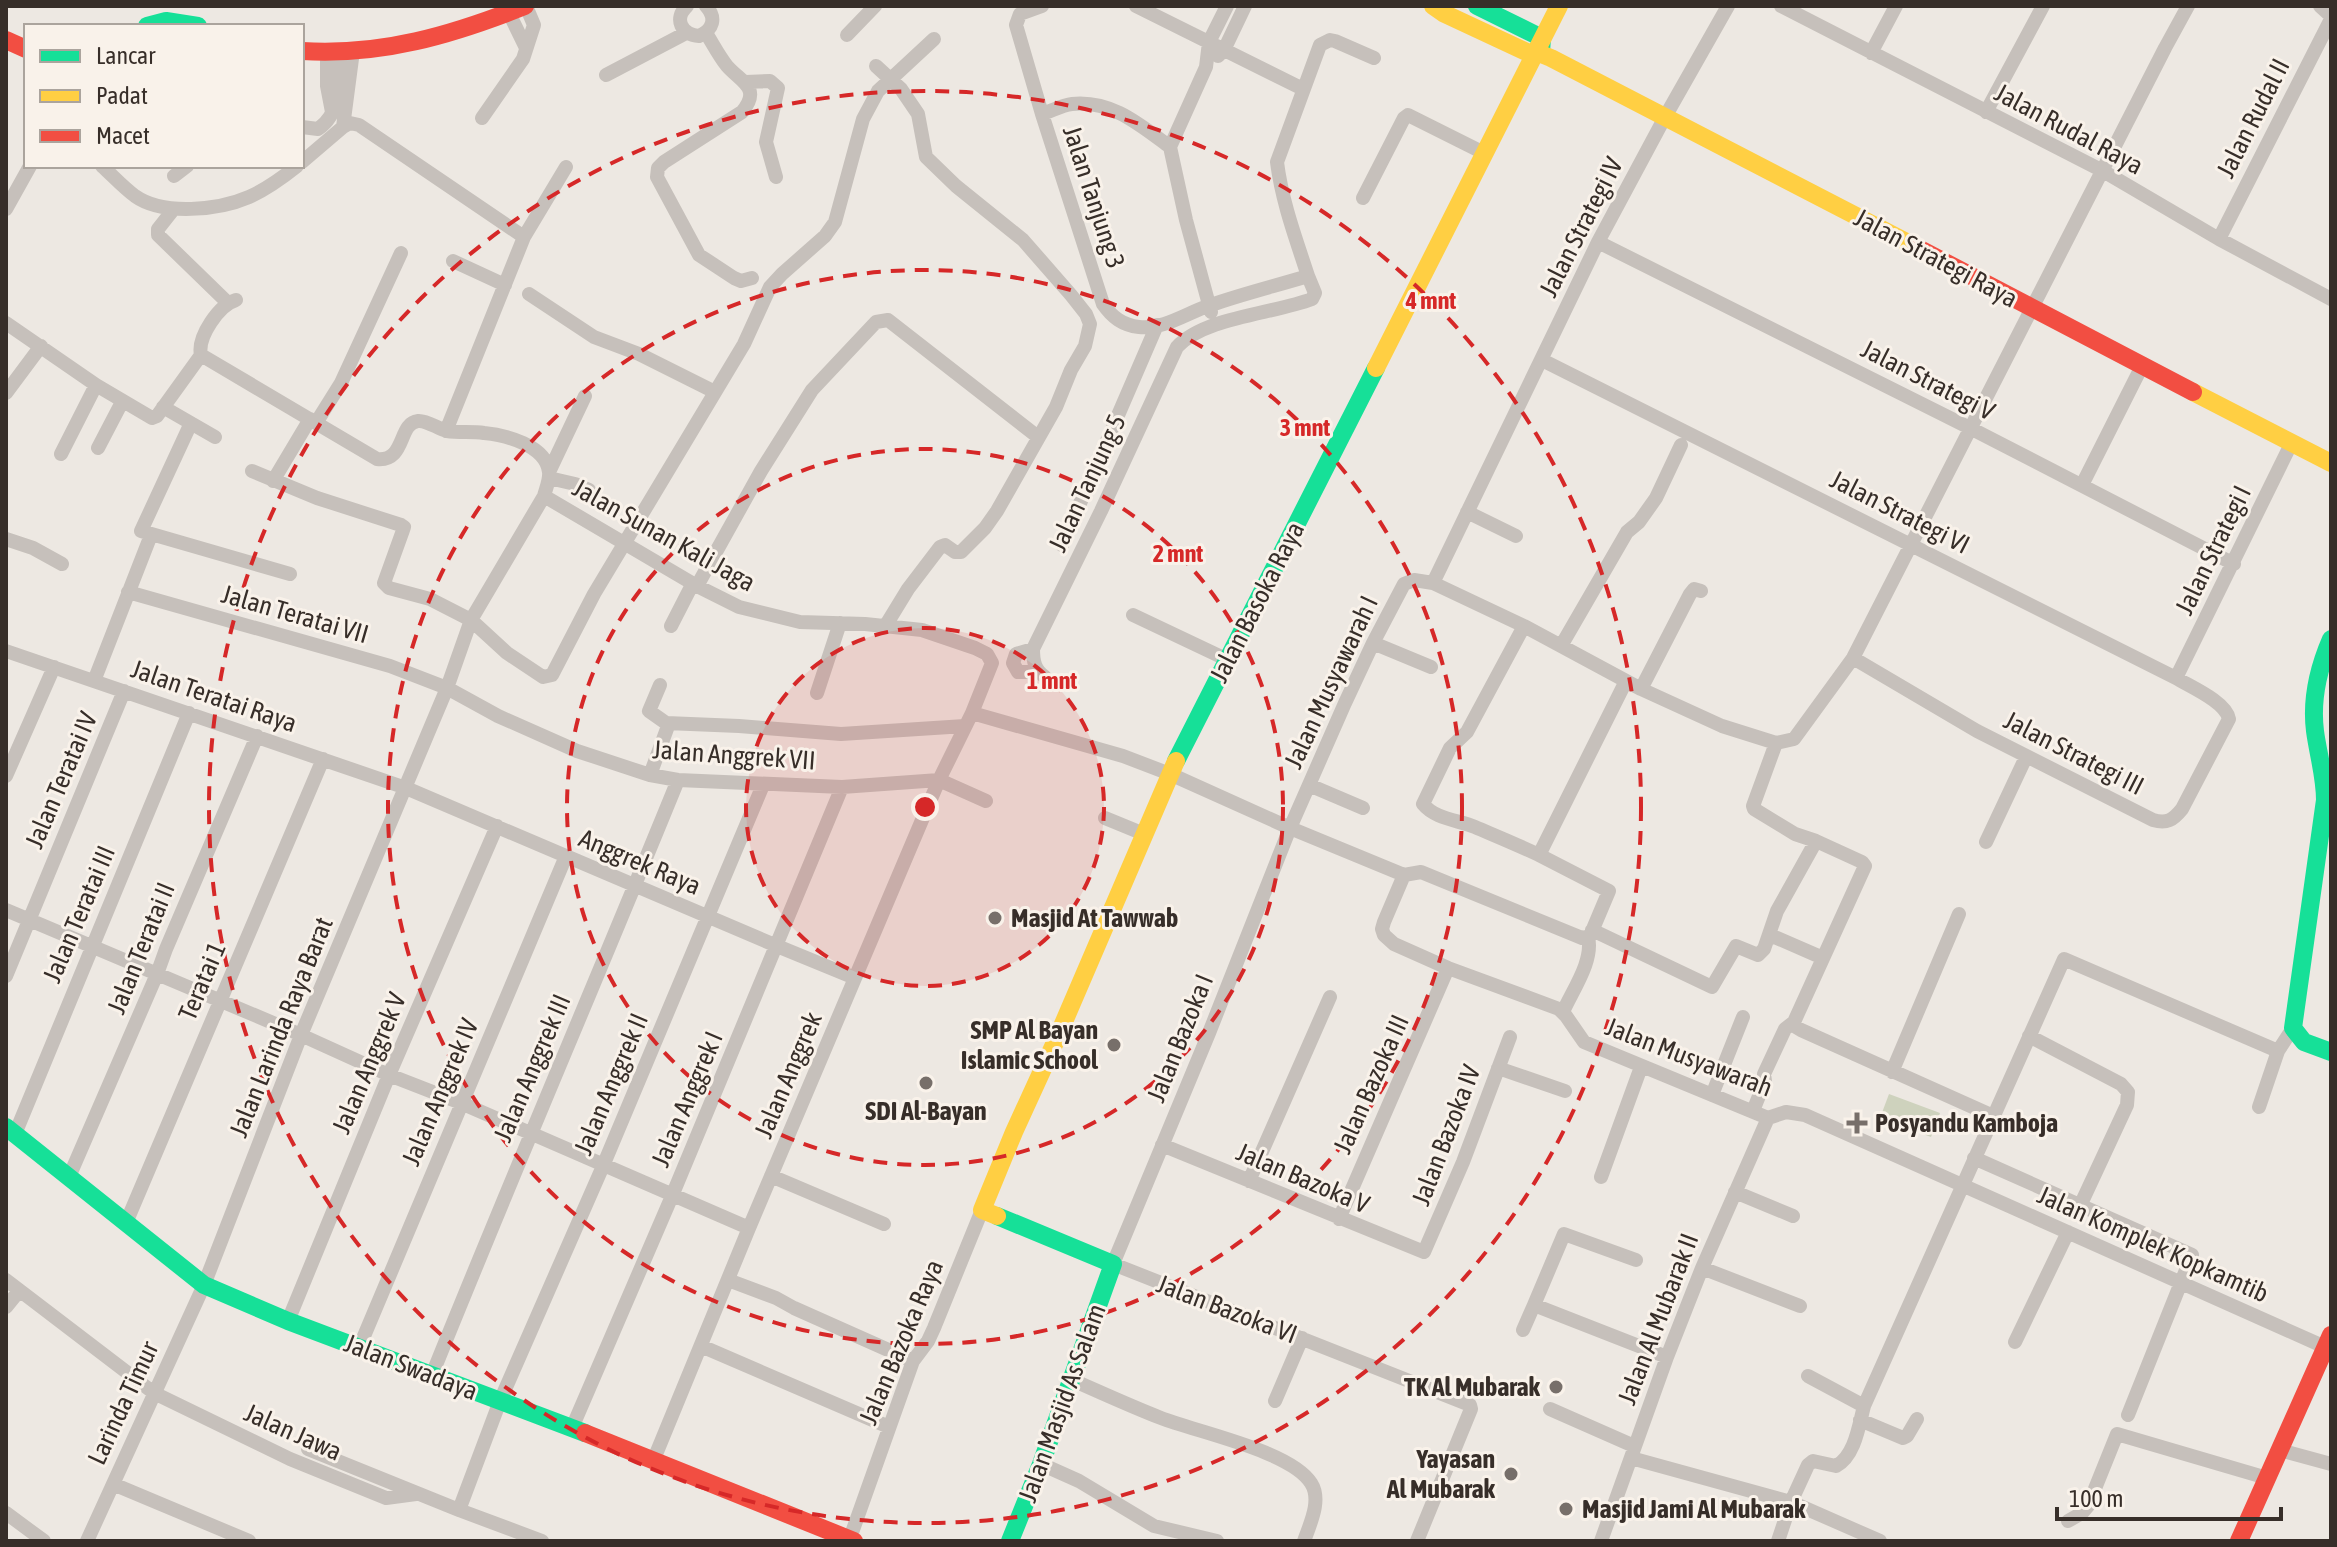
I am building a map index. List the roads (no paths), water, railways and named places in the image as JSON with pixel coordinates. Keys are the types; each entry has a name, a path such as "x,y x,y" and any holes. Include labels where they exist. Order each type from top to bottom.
{"street":[{"path":"847,35 875,6"},
{"name":"Jalan Tanjung 3","path":"1042,6 1020,14 1016,25 1103,304 1111,315 1139,327 1157,325 1208,305 1308,276"},
{"path":"1215,324 1186,220 1170,147 1206,67 1209,42 1227,6"},
{"path":"1206,67 1224,50 1245,6"},
{"path":"1433,6 1470,25 1542,52"},
{"path":"1470,25 1478,6 1542,52"},
{"name":"Jalan Basoka Raya","path":"982,1210 1170,774 1484,153 1542,52 1559,6"},
{"path":"1665,117 1728,6"},
{"name":"Jalan Rudal Raya","path":"1781,6 2103,171 2219,239 2331,298"},
{"path":"1871,53 1896,6"},
{"path":"1986,112 2043,6"},
{"path":"1433,583 1524,626 1641,689 1722,726 1779,743 1794,739 1853,658 2188,6"},
{"path":"2320,6 2331,18"},
{"path":"683,7 679,18 681,27 686,33 699,36 706,33 712,24 714,8"},
{"path":"1140,7 1303,89"},
{"path":"304,51 383,49 483,24 520,8 526,48 523,59 482,118"},
{"path":"150,24 169,13 194,24"},
{"name":"Jalan Rudal II","path":"2219,239 2331,18"},
{"path":"606,75 686,33"},
{"path":"706,33 728,68 746,82 750,92 749,104 742,112 664,162 657,173 699,255 734,278 741,281 752,278"},
{"path":"252,471 317,498 404,527 384,583 389,588 430,599 471,620 507,653 543,677 552,675 594,594 744,344 770,287 825,236 835,222 863,119 878,91 934,39"},
{"path":"1308,276 1289,217 1277,162 1320,45 1335,41 1374,58"},
{"path":"304,127 318,129 327,122 332,112 327,86 340,52"},
{"path":"340,52 343,127"},
{"name":"Jalan Strategi Raya","path":"1542,52 1665,117 2036,301 2142,366 2331,463"},
{"path":"876,66 891,79 918,114 926,157 956,186 1023,240 1071,295 1090,324 1085,346 1056,407 997,511 961,552 955,552 945,545 940,547 908,589 886,625"},
{"path":"746,82 770,81 778,88 766,142 776,177"},
{"path":"1042,114 1070,104 1113,109 1170,147"},
{"path":"1363,198 1408,115 1484,153"},
{"name":"Jalan Strategi IV","path":"1433,583 1598,242 1665,117"},
{"path":"304,160 343,127 350,123 359,125 524,237"},
{"path":"446,431 524,237 566,167"},
{"path":"6,209 29,168"},
{"path":"104,168 136,197 173,210 207,207 247,198 294,168"},
{"path":"174,176 184,168"},
{"path":"6,323 122,402 152,418 157,416 201,355 199,349 206,329 232,302 158,235 158,229 173,210"},
{"name":"Jalan Strategi V","path":"1598,242 2234,564"},
{"path":"273,481 341,383 401,253"},
{"path":"453,261 505,285"},
{"name":"Jalan Tanjung 5","path":"1042,674 1033,659 1033,649 1100,515 1177,347 1183,340 1215,324 1312,299 1315,293 1308,276"},
{"path":"529,294 594,337 639,354 715,392"},
{"path":"671,626 812,390 876,322 888,320 1038,437"},
{"name":"Jalan Tanjung 5","path":"1062,545 1157,325"},
{"path":"6,393 41,346"},
{"name":"Jalan Sunan Kali Jaga","path":"201,355 377,459 394,455 410,425 416,421 446,431 505,436 527,445 541,456 549,475 544,496 695,585 734,604 800,622 886,625 922,630 975,648 987,654 992,663 968,720"},
{"name":"Jalan Strategi VI","path":"1542,360 2176,678 2205,694 2228,712 2229,717"},
{"path":"2082,485 2142,366"},
{"path":"61,454 96,385"},
{"path":"585,396 549,475 589,490"},
{"path":"98,448 122,402"},
{"path":"163,407 215,437"},
{"path":"191,423 141,529 151,535 290,574"},
{"name":"Jalan Strategi I","path":"2176,678 2292,442"},
{"path":"1561,646 1627,532 1639,522 1656,498 1681,445"},
{"name":"Jalan Larinda Raya Barat","path":"204,1285 301,1035 447,688 471,620 544,496"},
{"path":"1080,506 1100,515"},
{"path":"1467,512 1516,536"},
{"path":"94,681 151,535"},
{"path":"6,540 33,548 62,564"},
{"name":"Jalan Musyawarah I","path":"1290,828 1373,643 1404,584 1414,580 1433,583"},
{"path":"1641,689 1690,594 1694,589 1701,591"},
{"name":"Jalan Teratai VII","path":"128,592 390,666 447,688"},
{"path":"1133,615 1228,660"},
{"path":"817,693 840,623"},
{"path":"1524,626 1467,732 1450,748 1423,804 1426,809 1450,820 1472,825 1539,855 1609,891 1590,934 1588,954 1563,1012"},
{"path":"1373,643 1431,667"},
{"path":"2259,1107 2278,1051 2293,1028 2326,786 2313,716 2315,686 2329,650"},
{"name":"Jalan Teratai Raya","path":"6,651 406,788"},
{"name":"Jalan Strategi III","path":"1853,658 2026,757 2153,820 2167,823 2182,809 2229,717"},
{"path":"6,776 54,667"},
{"path":"1539,855 1626,681"},
{"path":"660,685 649,711 666,723 841,734 968,720 1123,756 1404,875 1421,872 1582,938 1590,934"},
{"name":"Jalan Anggrek VII","path":"447,688 498,716 577,751 650,775 678,780 842,787 939,780"},
{"name":"Jalan Teratai IV","path":"6,976 124,691"},
{"name":"Jalan Teratai III","path":"10,1131 92,946 189,713"},
{"name":"Jalan Anggrek","path":"654,1459 939,780 968,720"},
{"path":"650,775 667,730 666,723"},
{"name":"Jalan Teratai II","path":"69,1177 257,736"},
{"path":"1753,1111 1765,1081 1764,1074 1785,1029 1794,1022 1865,866 1795,834 1753,808 1779,743"},
{"path":"1986,842 2026,757"},
{"name":"Teratai 1","path":"126,1223 323,759"},
{"name":"Jalan Anggrek III","path":"432,1375 678,780"},
{"path":"939,780 986,801"},
{"name":"Jalan Anggrek II","path":"459,1510 500,1401 603,1166 763,785"},
{"path":"1309,785 1363,808"},
{"name":"Jalan Anggrek I","path":"572,1428 842,787"},
{"name":"Anggrek Raya","path":"406,788 855,978"},
{"path":"1105,818 1144,834"},
{"name":"Jalan Anggrek V","path":"288,1321 389,1075 497,826"},
{"name":"Jalan Bazoka I","path":"1113,1264 1290,828"},
{"path":"1590,934 1712,987 1736,946 1758,955 1764,949 1777,911 1816,841"},
{"name":"Jalan Anggrek IV","path":"359,1348 566,856"},
{"name":"Jalan Musyawarah","path":"1404,875 1384,922 1384,935 1394,944 1563,1012 1584,1042 1641,1067 1768,1118 1786,1112 1805,1115 1965,1187"},
{"path":"6,910 749,1228"},
{"path":"1892,1072 1959,914"},
{"path":"1770,935 1823,958"},
{"path":"1778,1541 1791,1502 1810,1463 1817,1461 1836,1466 1850,1452 1862,1413 2066,959 2278,1051"},
{"name":"Jalan Bazoka III","path":"1339,1219 1448,968"},
{"path":"1249,1181 1330,997"},
{"path":"1712,1095 1743,1017"},
{"path":"1794,1022 1801,1030 1993,1116"},
{"path":"2293,1028 2306,1045 2331,1052"},
{"path":"2029,1036 2121,1084 2128,1092 2127,1105 2080,1206"},
{"name":"Jalan Bazoka IV","path":"1426,1251 1510,1037"},
{"path":"1601,1177 1641,1067"},
{"path":"1498,1068 1565,1091"},
{"name":"Jalan Al Mubarak II","path":"1601,1541 1702,1268 1768,1118"},
{"name":"Jalan Swadaya","path":"10,1131 204,1285 288,1321 654,1459 847,1540"},
{"name":"Jalan Bazoka V","path":"1162,1145 1421,1252 1426,1251"},
{"name":"Jalan Komplek Kopkamtib","path":"1974,1158 2192,1255 2180,1284"},
{"path":"771,1176 884,1224"},
{"name":"Jalan Komplek Kopkamtib","path":"1965,1187 2327,1350"},
{"path":"1735,1192 1793,1216"},
{"name":"Jalan Bazoka VI","path":"982,1210 1469,1404 1471,1409 1417,1541"},
{"name":"Jalan Bazoka Raya","path":"847,1540 913,1361 934,1328 982,1210"},
{"path":"2015,1342 2068,1232"},
{"path":"1523,1330 1564,1234 1636,1260"},
{"name":"Jalan Masjid As Salam","path":"1010,1541 1113,1264"},
{"path":"1702,1268 1800,1306"},
{"name":"Jalan Jawa","path":"6,1280 154,1393 290,1459 386,1498 417,1494"},
{"path":"728,1280 776,1298 913,1361"},
{"path":"2128,1415 2180,1284"},
{"name":"Larinda Timur","path":"87,1541 204,1285"},
{"path":"6,1307 19,1291"},
{"path":"1534,1305 1667,1357"},
{"path":"1275,1401 1302,1338"},
{"path":"701,1346 889,1427"},
{"path":"2239,1541 2327,1350"},
{"path":"1808,1376 1903,1438 1917,1419"},
{"path":"1070,1379 1161,1418 1271,1455 1294,1466 1311,1482 1316,1498 1304,1541"},
{"path":"1550,1409 1633,1452 1791,1502 1880,1541"},
{"path":"2068,1521 2088,1506 2117,1434 2267,1478"},
{"path":"308,1449 542,1541"},
{"path":"2280,1450 2331,1464"},
{"path":"1041,1464 1079,1481 1154,1526 1217,1541"},
{"path":"113,1484 249,1541"},
{"path":"6,1513 44,1541"},
{"path":"1149,1541 1154,1526"}],"place":[{"name":"Masjid At Tawwab","path":"995,918"},
{"name":"SMP Al Bayan Islamic School","path":"1114,1045"},
{"name":"SDI Al-Bayan","path":"926,1083"},
{"name":"Posyandu Kamboja","path":"1857,1123"},
{"name":"TK Al Mubarak","path":"1556,1387"},
{"name":"Yayasan Al Mubarak","path":"1511,1474"},
{"name":"Masjid Jami Al Mubarak","path":"1566,1509"}]}
